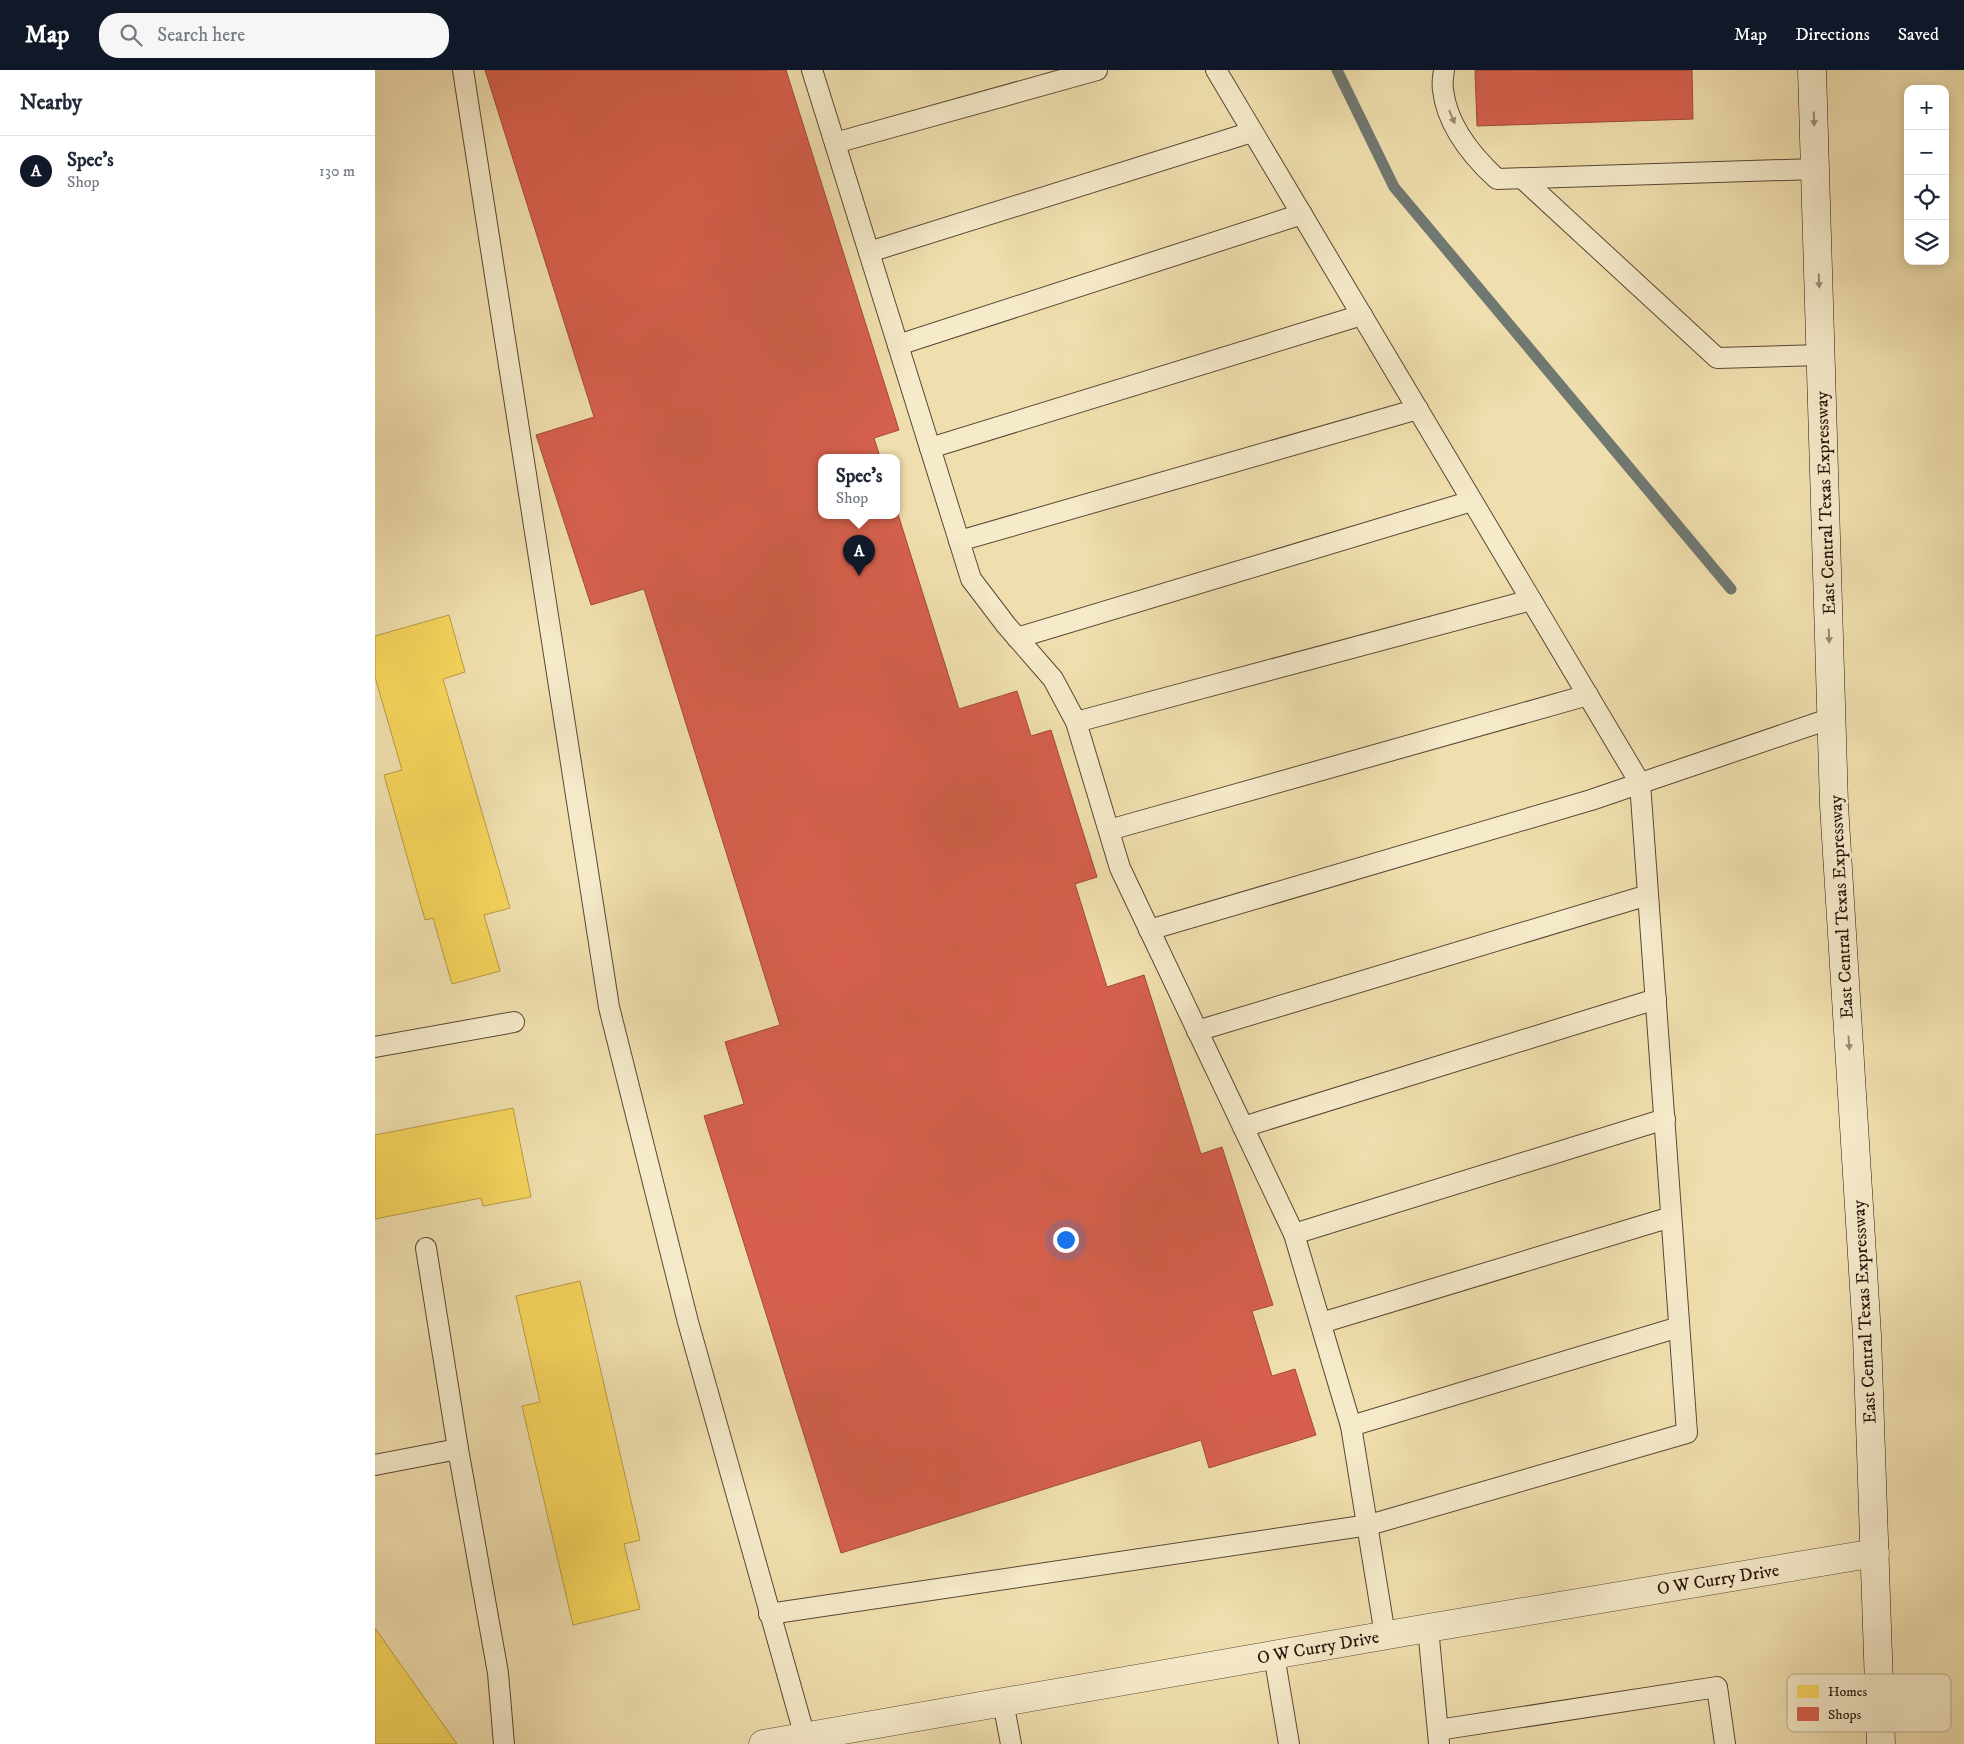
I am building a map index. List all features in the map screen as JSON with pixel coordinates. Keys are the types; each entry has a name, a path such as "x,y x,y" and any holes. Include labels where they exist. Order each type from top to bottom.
{"main road":[{"name":"East Central Texas Expressway","path":"1813,70 1834,805 1867,1335 1879,1674"},
{"name":"O W Curry Drive","path":"763,1744 1385,1635 1875,1553"}],"lane":[{"path":"463,70 609,1007 688,1322 805,1737"},
{"path":"813,70 971,579 1017,638 1053,679 1076,722 1120,868 1294,1234 1351,1426 1369,1525 1385,1635"},
{"path":"835,143 1097,70"},
{"path":"769,1614 1369,1525 1687,1433 1640,783 1216,70"},
{"path":"1444,70 1443,90 1450,115 1460,136 1477,161 1497,179 1815,169"},
{"path":"869,252 1253,132"},
{"path":"1523,179 1717,358 1821,355"},
{"path":"898,345 1302,214"},
{"path":"930,448 1362,315"},
{"path":"959,540 1418,410"},
{"path":"1017,638 1472,501"},
{"path":"1076,722 1531,600"},
{"path":"1109,830 1588,695"},
{"path":"1149,930 1591,800 1832,718"},
{"path":"1197,1031 1648,895"},
{"path":"1243,1127 1656,999"},
{"path":"375,1047 514,1022"},
{"path":"1294,1234 1665,1118"},
{"path":"1321,1323 1671,1217"},
{"path":"426,1248 458,1449 497,1673 505,1744"},
{"path":"1351,1426 1679,1327"},
{"path":"375,1465 458,1449"},
{"path":"1428,1628 1439,1737 1717,1687 1725,1744"},
{"path":"1274,1655 1289,1744"},
{"path":"1003,1702 1011,1744"}],"building: Homes":[{"path":"449,615 465,672 443,679 510,908 484,915 500,971 452,984 433,918 425,920 384,775 402,770 375,677 375,636"},
{"path":"513,1108 531,1197 483,1206 481,1198 375,1219 375,1135"},
{"path":"580,1281 640,1540 624,1544 640,1609 573,1625 522,1406 540,1402 516,1296"},
{"path":"375,1628 457,1744 375,1744"}],"building: Shops":[{"path":"485,70 786,70 899,430 874,438 879,454 818,454 818,519 900,519 959,709 1017,691 1031,736 1051,730 1097,877 1075,884 1107,987 1144,975 1201,1154 1222,1147 1273,1305 1252,1311 1272,1376 1295,1369 1316,1435 1209,1468 1201,1440 841,1553 704,1116 744,1104 725,1042 780,1025 644,589 591,605 536,435 594,417"},
{"path":"1475,70 1692,70 1693,119 1477,126"}],"waterway":[{"path":"1337,70 1394,187 1731,589"}],"place":[{"name":"Spec's","path":"859,576"}]}
